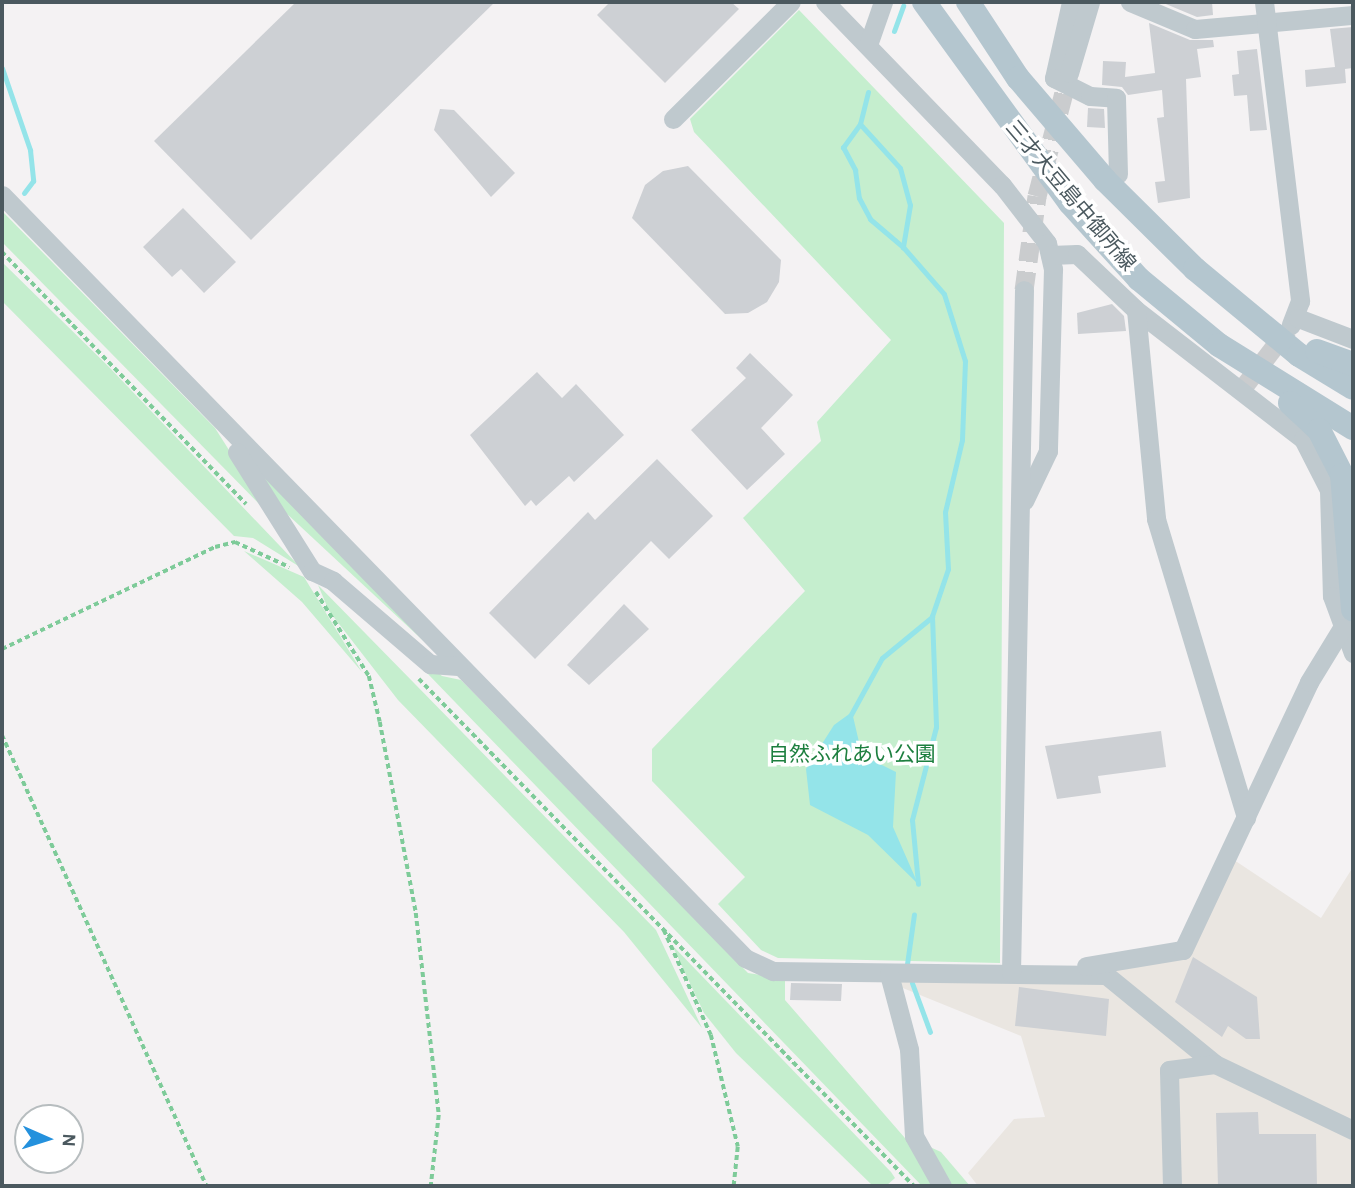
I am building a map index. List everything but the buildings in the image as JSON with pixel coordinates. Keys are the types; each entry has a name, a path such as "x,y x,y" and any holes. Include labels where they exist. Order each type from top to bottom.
{"main road":[{"name":"三才大豆島中御所線","path":"924,2 1070,203 1139,279 1219,345 1353,428"},
{"name":"三才大豆島中御所線","path":"968,2 1018,78 1105,180 1251,315 1353,388"},
{"path":"1251,315 1353,364"},
{"path":"1219,345 1303,414 1334,454 1346,494 1348,619"}],"street":[{"path":"673,119 791,2"},
{"path":"825,2 1022,207 1050,255 1048,451 1020,509"},
{"path":"868,45 883,2"},
{"path":"1071,2 1054,78 1083,90 1116,98 1118,174"},
{"path":"1069,73 1090,2"},
{"path":"1130,2 1195,29 1353,15"},
{"path":"1264,2 1295,321 1353,339"},
{"path":"2,195 745,958 773,971 1106,975 1215,1064 1353,1130"},
{"path":"1050,255 1077,254 1136,310 1243,387 1291,427 1323,473 1331,506 1332,596 1348,619 1353,653"},
{"path":"1011,973 1024,290"},
{"path":"1136,310 1156,519 1246,818"},
{"path":"216,416 312,571 333,581 430,664 458,666"},
{"path":"1044,974 1182,950 1348,619"},
{"path":"889,974 909,1049 914,1136 942,1186"},
{"path":"1172,1186 1169,1070 1215,1064"}],"path":[{"path":"2,251 254,512"},
{"path":"2,649 235,542 302,573 312,571 324,608 369,676 380,722 416,913 439,1115 431,1186"},
{"path":"409,670 914,1186"},
{"path":"2,735 206,1186"},
{"path":"661,925 711,1035 738,1147 734,1186"}],"shaded area":[{"path":"1234,860 1321,918 1353,867 1353,1186 978,1186 968,1173 1014,1119 1045,1117 1021,1036 888,982 1044,976 1184,955"}],"green space":[{"name":"自然ふれあい公園","path":"799,10 1004,223 1000,963 778,958 761,950 718,904 745,877 652,781 652,749 805,591 743,518 821,441 817,422 891,340 694,132 690,119"},
{"path":"2,211 215,428 271,516 2,242"},
{"path":"2,262 109,367 300,567 253,538 234,536 2,301"},
{"path":"252,459 430,647 286,513"},
{"path":"244,551 304,577 362,672 302,602"},
{"path":"318,585 656,930 702,1028 624,932 398,700 329,611"},
{"path":"373,617 442,676 461,680 748,973 785,979 785,1000 911,1145 935,1186 922,1186"},
{"path":"672,945 895,1178 886,1186 873,1186 736,1053 704,1013"},
{"path":"930,1147 941,1152 970,1186 951,1186"}],"water":[{"path":"852,712 862,755 896,772 893,827 918,884 868,835 810,805 806,769 834,725"}],"waterway":[{"path":"894,31 903,6"},
{"path":"2,68 30,150 33,181 24,193"},
{"path":"868,92 860,124 900,168 910,205 903,247 944,294 965,361 962,440 945,512 948,569 932,616 936,727 912,820 918,884"},
{"path":"860,124 843,147 855,170 859,198 870,219 903,247"},
{"path":"849,718 882,658 932,617"},
{"path":"907,964 914,914"},
{"path":"912,983 930,1032"}],"tunnel":[{"path":"1024,290 1037,196 1069,73"},
{"path":"1246,384 1288,329"}]}
